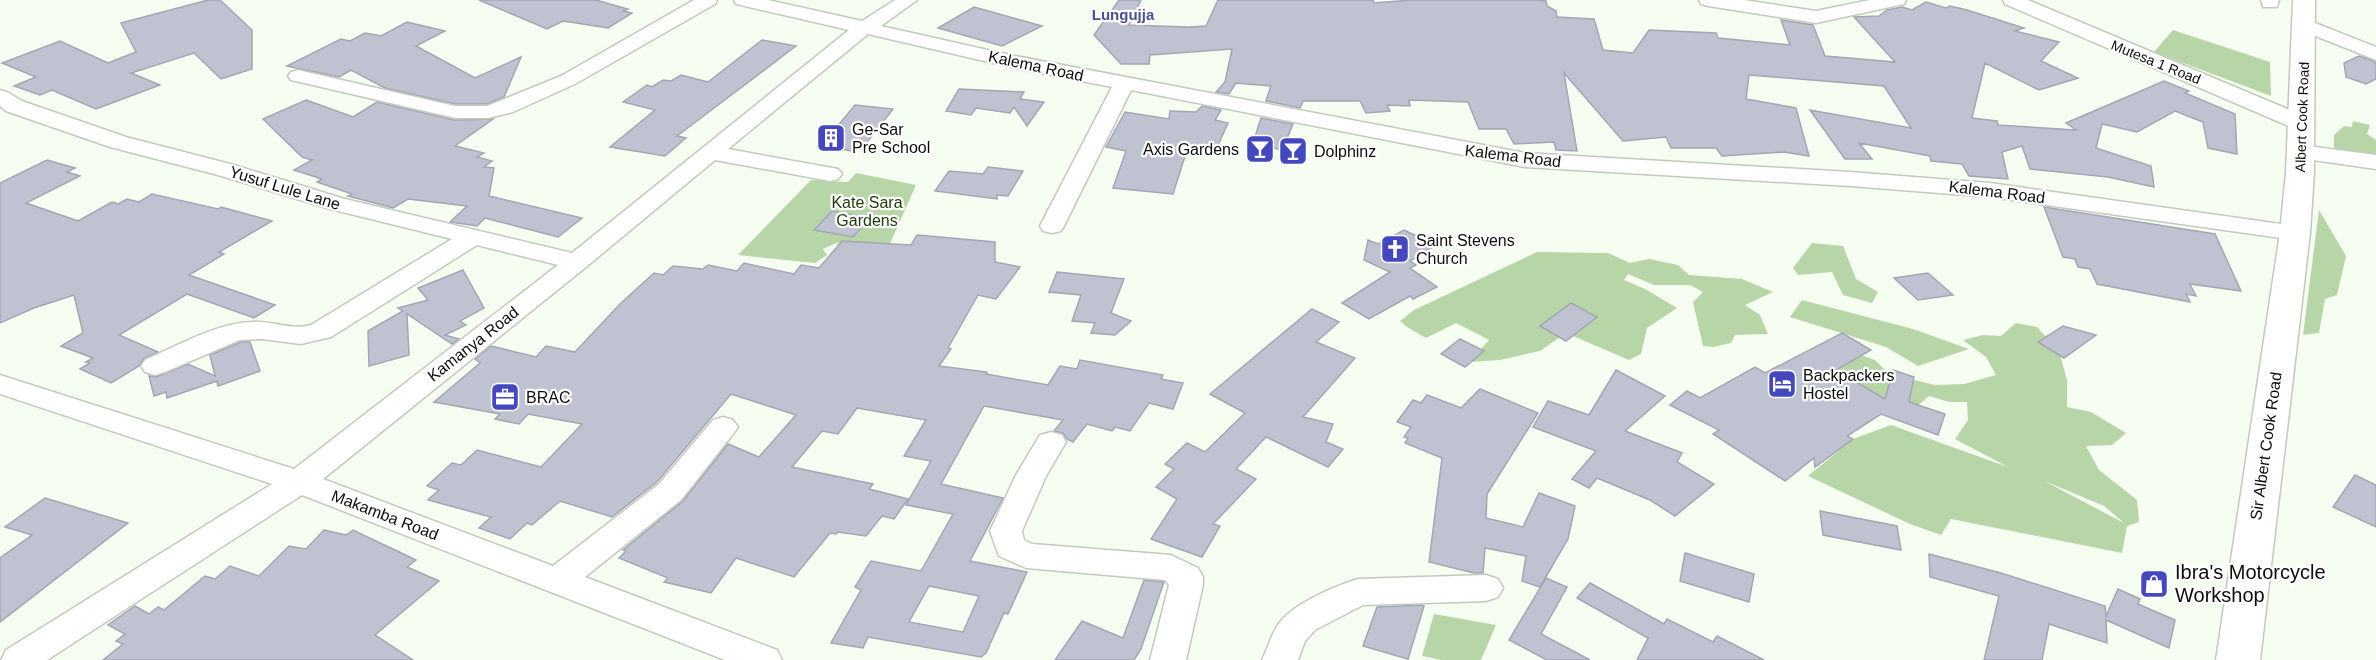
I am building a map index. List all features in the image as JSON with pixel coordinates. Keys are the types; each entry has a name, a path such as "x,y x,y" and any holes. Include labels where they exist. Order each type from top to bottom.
{"main road":[{"name":"Albert Cook Road","path":"2295,233 2305,12"},
{"name":"Sir Albert Cook Road","path":"2238,660 2295,233"}],"street":[{"path":"298,76 455,112 488,112 505,108 568,80 708,0"},
{"name":"Kalema Road","path":"742,0 863,29 1123,85 1525,160 1850,178 1990,190 2295,233"},
{"name":"Kamanya Road","path":"19,660 299,482 577,262 863,29 908,0"},
{"path":"1708,0 1816,17 1897,0"},
{"name":"Mutesa 1 Road","path":"2012,0 2301,123"},
{"path":"2305,12 2376,54"},
{"path":"1052,226 1123,85"},
{"name":"Yusuf Lule Lane","path":"0,96 14,106 118,142 226,170 338,204 577,262"},
{"path":"710,152 830,174"},
{"path":"2300,152 2376,162"},
{"path":"155,366 233,333 254,330 300,338 321,331 473,237"},
{"name":"Makamba Road","path":"0,384 299,482 764,660"},
{"path":"557,581 670,492 723,427"},
{"path":"1052,442 1031,475 1006,531 1010,547 1026,556 1171,568 1182,572 1186,577 1186,585 1168,660"},
{"path":"1280,660 1291,633 1303,620 1358,592 1486,588"}],"green space":[{"path":"2173,30 2270,62 2271,96 2154,52"},
{"path":"2353,121 2370,125 2367,134 2376,140 2376,159 2334,153 2334,135 2344,126 2352,127"},
{"name":"Kate Sara Gardens","path":"856,173 916,185 888,248 836,243 823,249 827,255 815,263 738,255 811,180 848,182"},
{"path":"2319,210 2346,256 2337,295 2325,299 2319,333 2303,335"},
{"path":"1812,243 1843,246 1856,279 1878,292 1872,303 1843,295 1832,272 1798,275 1793,268"},
{"path":"1537,252 1608,253 1630,263 1649,259 1678,265 1689,275 1742,279 1773,292 1745,305 1760,315 1768,334 1735,335 1731,343 1713,347 1703,346 1693,302 1703,292 1690,285 1654,285 1628,274 1624,280 1645,289 1677,308 1647,328 1641,354 1629,360 1566,333 1540,351 1500,360 1469,362 1489,340 1456,323 1426,338 1400,321 1414,310"},
{"path":"1802,300 1913,329 1969,349 1918,366 1886,347 1790,317"},
{"path":"2016,323 2037,327 2059,351 2067,380 2067,407 2091,412 2126,433 2112,445 2086,446 2099,470 2137,500 2139,522 2127,526 2122,553 1951,519 1941,535 1910,524 1808,476 1853,439 1891,425 2008,467 1955,439 1968,420 1967,402 1949,402 1929,396 1913,410 1865,408 1828,367 1844,349 1875,360 1889,374 1935,385 1964,384 1996,375 1986,357 1963,340 1983,335 2001,336","holes":["2047,482 2104,506 2124,523"]},
{"path":"1434,614 1496,625 1481,660 1442,660 1422,656"}],"building":[{"path":"208,0 220,0 252,30 252,69 221,79 194,53 131,73 160,85 96,109 52,90 40,95 14,86 36,77 2,63 60,41 108,63 136,52 121,23"},
{"path":"479,0 596,0 628,9 623,11 632,13 608,28 563,21 547,29"},
{"path":"1119,0 1141,0 1129,25 1189,27 1206,26 1218,0 1373,0 1374,3 1411,0 1537,0 1546,1 1547,6 1556,11 1557,17 1594,19 1603,50 1633,53 1649,30 1716,33 1718,38 1790,45 1781,20 1813,25 1825,56 1895,62 1854,17 1879,16 1887,10 1902,7 1912,10 1926,2 1946,8 1950,6 1967,10 2024,28 2015,31 2059,42 2041,61 2078,78 2039,90 1985,63 1972,118 1997,121 1998,125 2076,130 2066,123 2164,81 2189,91 2185,93 2235,114 2237,154 2208,148 2203,122 2175,111 2137,132 2102,124 2096,148 2151,166 2154,187 2108,177 2030,169 2022,146 2002,152 2008,179 1969,176 1962,164 1931,161 1930,156 1859,143 1872,159 1845,159 1810,110 1911,128 1884,86 1749,75 1746,99 1796,108 1809,156 1784,152 1722,156 1716,148 1671,148 1666,137 1623,141 1564,73 1577,151 1556,150 1554,142 1514,144 1506,129 1479,129 1468,102 1409,100 1410,106 1387,105 1390,111 1366,113 1360,101 1303,101 1300,108 1266,101 1271,86 1236,83 1229,94 1216,92 1225,82 1232,49 1150,55 1149,64 1121,64 1094,35"},
{"path":"974,7 1042,26 1002,46 938,28"},
{"path":"407,22 445,31 416,46 475,78 521,57 504,97 487,104 455,104 385,88 351,70 339,77 287,66 341,39 350,41 365,33 381,36"},
{"path":"762,40 796,46 677,136 686,138 665,156 610,147 655,110 623,102 647,85 652,87 663,80 671,81 681,75 708,82"},
{"path":"2359,56 2376,62 2376,79 2366,84 2346,77 2344,63"},
{"path":"959,89 1024,92 1020,99 1044,102 1027,126 1014,107 1010,113 976,108 971,115 946,111"},
{"path":"306,100 353,117 377,102 454,120 493,119 455,146 484,153 477,157 492,161 484,167 494,168 489,196 582,218 558,237 485,218 477,226 450,222 467,206 408,199 393,208 348,196 352,194 317,182 322,179 294,170 312,160 302,157 263,119"},
{"path":"855,105 893,109 864,146 858,145 851,151 822,145"},
{"path":"1202,106 1221,110 1215,120 1228,123 1214,154 1187,150 1173,194 1113,188 1126,151 1106,147 1125,112 1169,119 1170,111 1196,112"},
{"path":"1261,118 1293,124 1282,150 1253,143"},
{"path":"47,160 75,168 67,172 80,176 26,203 78,221 112,202 118,204 127,199 139,202 152,194 218,209 221,207 272,221 219,252 224,254 189,275 275,305 254,318 187,294 119,335 158,352 144,358 139,366 111,383 80,369 90,363 86,362 93,358 61,346 83,333 74,295 34,308 0,323 0,183"},
{"path":"988,167 1023,171 1008,196 997,195 997,199 935,191 949,171 983,174"},
{"path":"2044,207 2215,234 2241,291 2190,284 2196,296 2186,294 2190,302 2097,284 2090,269 2078,267 2075,259 2063,257"},
{"path":"832,211 870,218 853,237 814,230"},
{"path":"1404,230 1436,245 1410,261 1416,265 1410,268 1437,287 1413,299 1410,296 1369,319 1342,303 1390,272 1364,260 1368,240 1378,244"},
{"path":"917,235 995,242 995,262 1020,267 996,299 978,295 948,348 951,349 939,366 987,372 986,374 1048,385 1060,366 1077,369 1080,360 1163,375 1161,379 1183,383 1173,409 1149,403 1130,431 1115,427 1112,431 1087,424 1073,442 1063,433 1054,431 1063,420 984,406 941,484 1003,498 970,561 1027,572 1008,614 1004,613 986,653 981,657 868,637 863,648 831,643 861,590 855,587 871,561 921,571 953,514 906,505 931,461 904,456 926,420 857,408 838,434 822,431 792,467 873,484 869,489 908,499 894,519 882,516 866,536 830,533 794,577 736,558 711,593 664,582 668,578 619,558 626,551 623,550 683,501 728,444 759,457 796,415 731,394 657,482 612,517 560,501 532,525 527,523 510,539 479,528 491,517 428,500 439,490 427,486 452,463 461,465 477,450 541,467 582,424 528,414 519,424 495,419 500,414 434,402 480,363 475,359 491,346 536,357 546,346 575,352 620,304 654,273 663,275 673,266 703,269 708,265 737,271 744,263 794,274 801,265 819,268 842,241 911,245","holes":["929,586 979,596 963,632 909,622"]},
{"path":"463,270 484,308 460,321 466,325 445,335 459,339 452,344 407,314 409,355 369,366 368,331 403,311 398,308 428,300 418,288"},
{"path":"1057,272 1124,279 1111,313 1131,321 1115,335 1091,333 1095,323 1072,321 1081,295 1049,292"},
{"path":"1928,273 1953,295 1918,300 1894,278"},
{"path":"1571,303 1597,317 1566,341 1540,326"},
{"path":"1312,309 1339,322 1316,342 1355,358 1303,417 1333,424 1326,442 1343,449 1328,467 1266,437 1236,469 1256,479 1213,524 1220,526 1202,557 1151,539 1177,499 1156,487 1174,469 1165,464 1187,443 1205,452 1245,413 1210,394"},
{"path":"2063,326 2096,335 2064,358 2038,342"},
{"path":"1842,333 1871,350 1836,370 1885,399 1893,370 1914,377 1909,402 1945,414 1938,435 1881,414 1847,436 1853,439 1815,467 1814,458 1785,481 1713,434 1719,430 1670,405 1687,391 1700,398 1755,367 1765,373"},
{"path":"1460,339 1484,351 1465,367 1441,354"},
{"path":"241,342 250,342 260,371 218,386 217,381 167,398 166,392 154,396 149,376 156,377 188,364 215,376 210,355"},
{"path":"1616,370 1665,396 1625,431 1682,453 1677,462 1714,484 1675,516 1650,500 1597,478 1589,488 1572,479 1596,451 1533,427 1548,401 1589,415"},
{"path":"1480,389 1538,413 1487,494 1486,518 1523,527 1539,493 1575,506 1568,539 1540,587 1522,581 1526,556 1485,548 1483,573 1429,562 1442,458 1405,443 1408,438 1404,437 1411,427 1397,422 1413,400 1421,403 1427,395 1461,408"},
{"path":"2355,475 2376,485 2376,527 2333,507"},
{"path":"45,498 128,523 0,622 0,558 32,535 5,527"},
{"path":"1820,511 1897,526 1901,550 1823,535"},
{"path":"324,530 346,535 353,530 416,560 407,567 439,581 375,635 413,660 103,660 123,644 116,641 125,634 108,625 135,606 149,614 158,607 164,610 205,576 215,579 230,566 259,576 289,546 306,549"},
{"path":"1685,553 1754,574 1749,602 1680,581"},
{"path":"1929,554 2001,573 2105,606 2106,616 2118,589 2140,599 2138,604 2175,620 2169,648 2106,620 2107,643 2049,624 2042,660 1984,660 1999,596 1930,577"},
{"path":"1546,578 1567,587 1541,634 1590,660 1547,660 1509,640"},
{"path":"1144,580 1164,582 1141,649 1134,660 1055,660 1082,621 1123,638"},
{"path":"1590,583 1664,624 1667,619 1713,642 1717,636 1764,660 1637,660 1648,638 1577,598"},
{"path":"1424,606 1408,659 1363,646 1377,607"}],"place":[{"name":"Ge-Sar Pre School","path":"831,138"},
{"name":"Axis Gardens","path":"1260,149"},
{"name":"Dolphinz","path":"1293,151"},
{"name":"Saint Stevens Church","path":"1395,249"},
{"name":"Backpackers Hostel","path":"1782,384"},
{"name":"BRAC","path":"505,397"},
{"name":"Ibra's Motorcycle Workshop","path":"2154,584"}],"district":[{"name":"Lungujja","path":"1123,14"}]}
